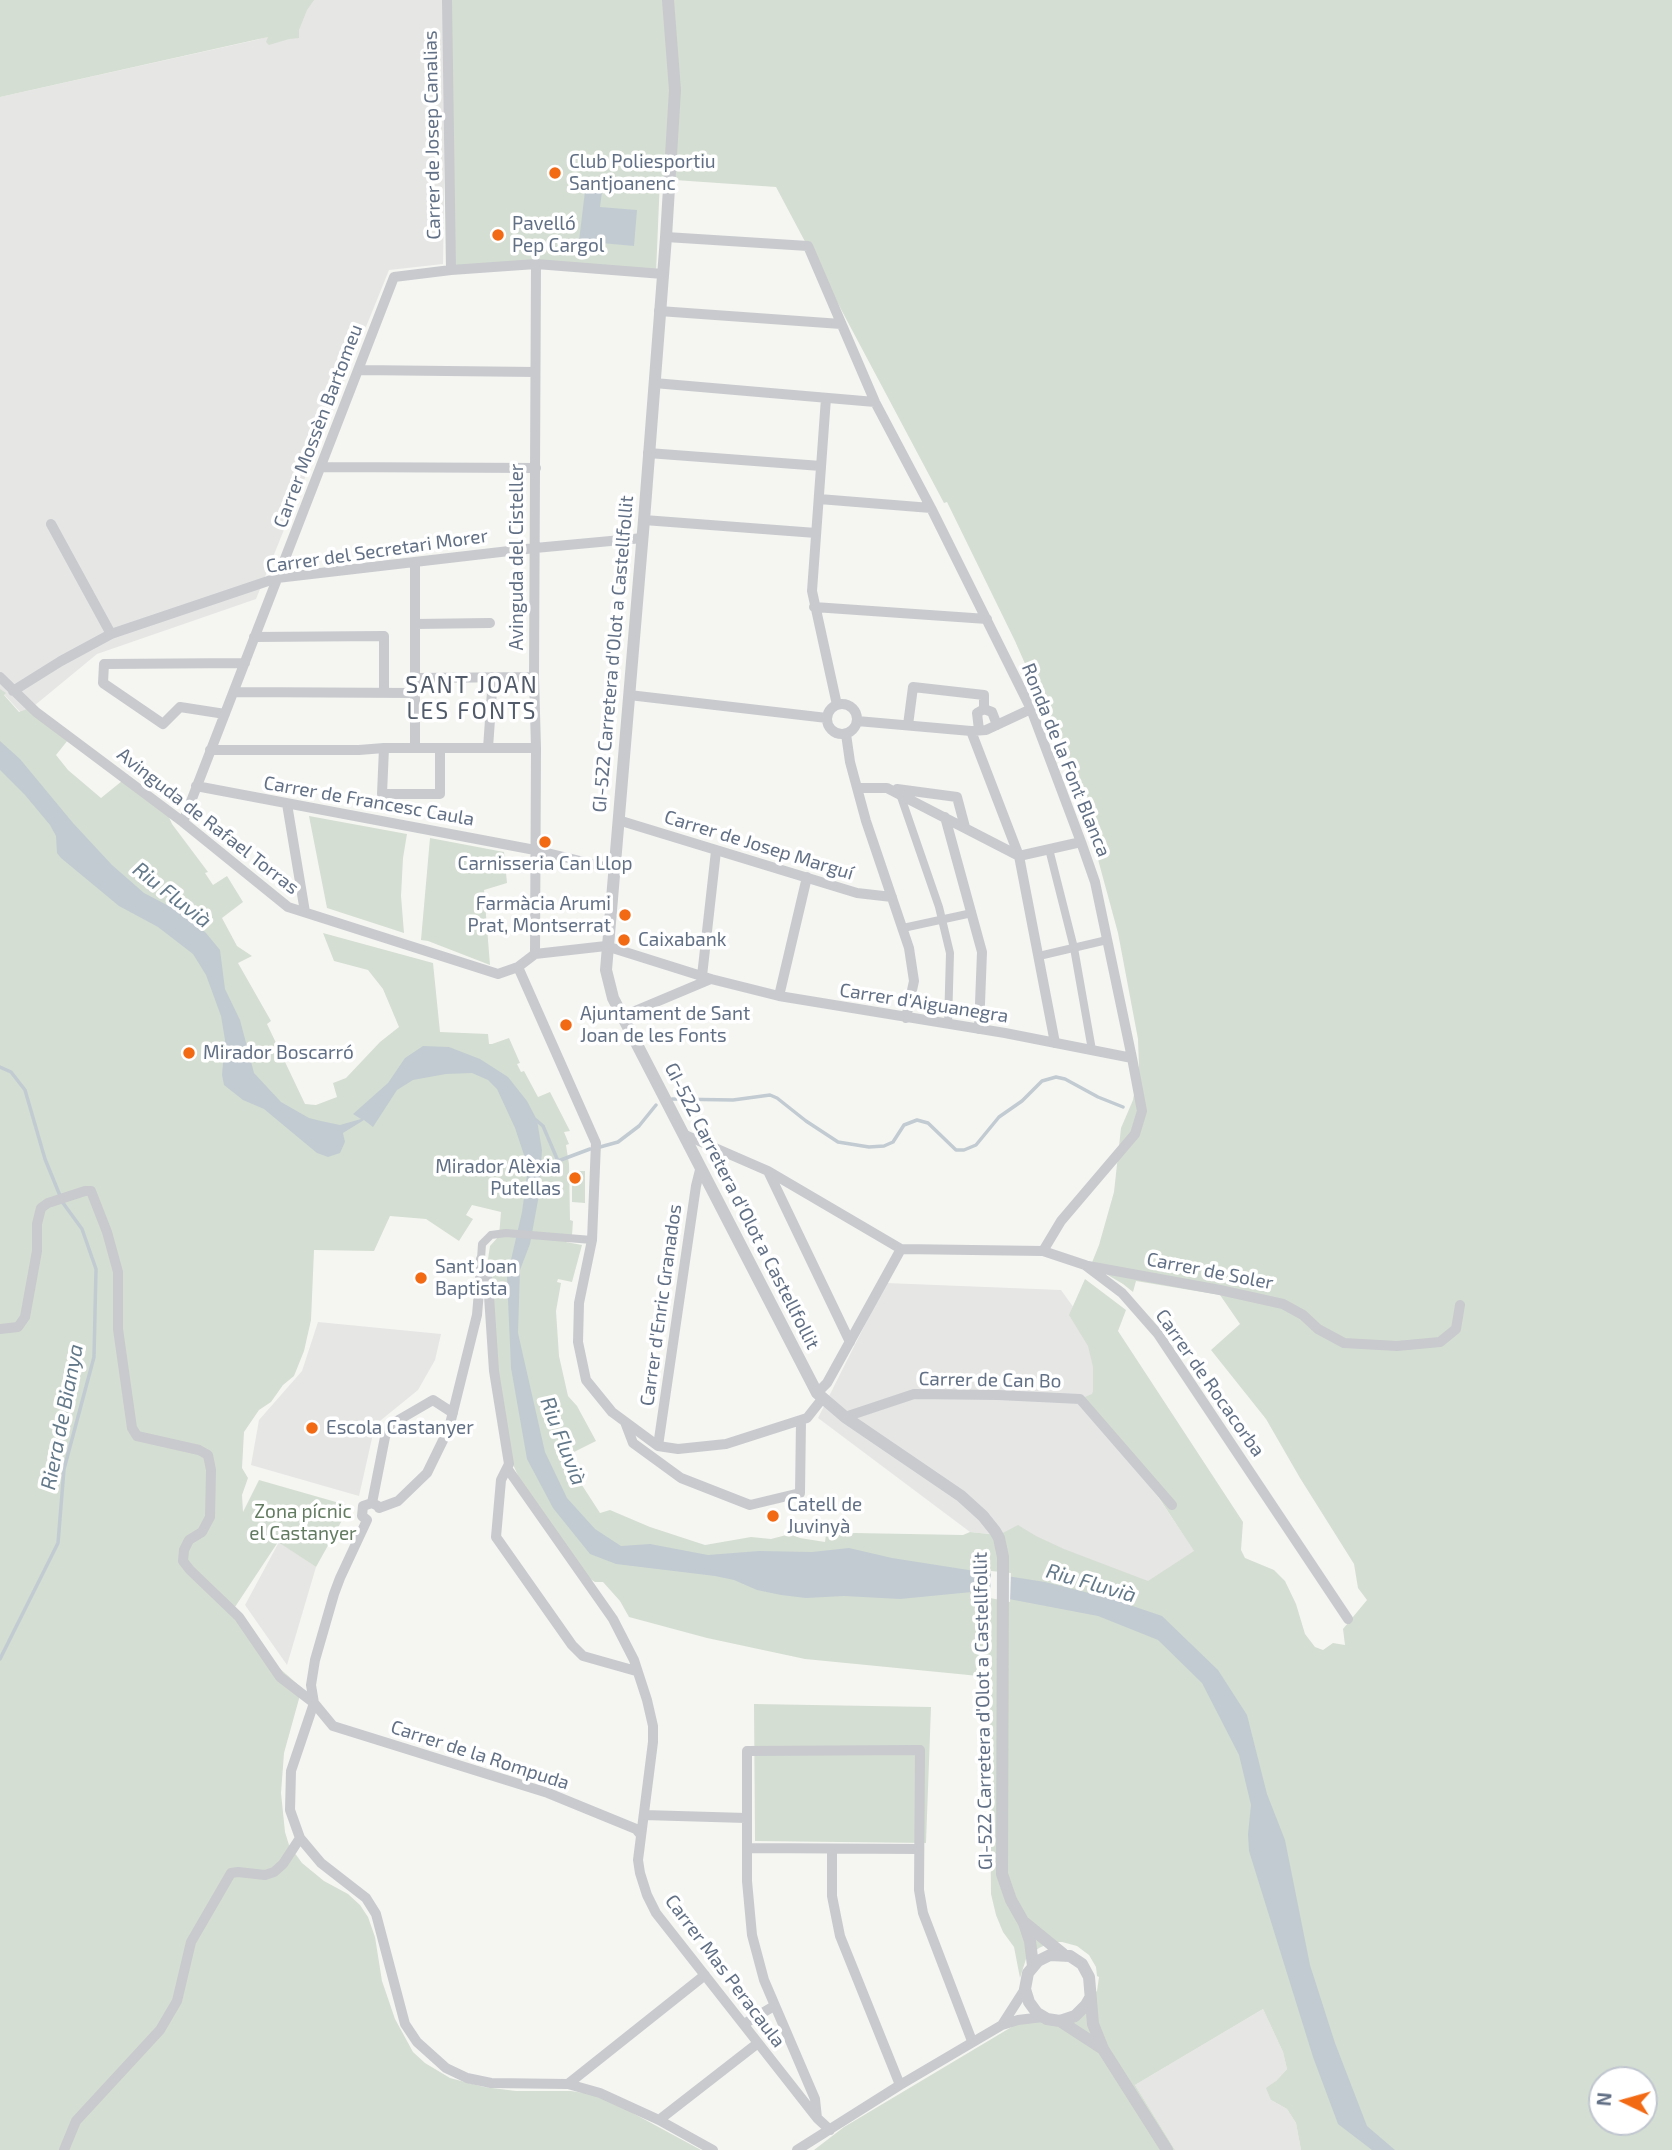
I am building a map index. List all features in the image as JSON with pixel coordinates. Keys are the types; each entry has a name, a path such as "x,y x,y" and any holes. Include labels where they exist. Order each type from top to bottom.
{"street":[{"name":"Carrer de Josep Canalias","path":"447,0 451,270"},
{"name":"GI-522 Carretera d'Olot a Castellfollit","path":"668,0 675,90 666,237 606,970 613,998 700,1170 820,1396 845,1417 961,1496 991,1524 1002,1547 1004,1640 1001,1856 1006,1886 1030,1941 1033,1966"},
{"name":"Ronda de la Font Blanca","path":"666,237 808,246 876,402 1031,709 1095,882 1142,1111 1135,1134 1061,1221 1042,1251"},
{"path":"451,270 536,264 663,274"},
{"name":"Avinguda del Cisteller","path":"535,954 536,264"},
{"name":"Carrer Mossèn Bartomeu","path":"183,822 394,276 451,270"},
{"path":"659,311 841,324"},
{"path":"359,370 535,372"},
{"path":"654,383 876,402"},
{"path":"826,398 812,591 837,705"},
{"path":"648,453 821,466"},
{"path":"322,467 536,468"},
{"path":"819,499 931,508"},
{"path":"644,520 816,533"},
{"path":"51,524 111,634"},
{"name":"Carrer del Secretari Morer","path":"13,691 111,634 278,578 643,538"},
{"path":"415,562 415,748"},
{"path":"814,607 987,619"},
{"path":"415,624 490,624"},
{"path":"254,637 384,636 384,693"},
{"path":"94,643 104,664 103,683 163,724 180,707 225,714"},
{"path":"104,664 244,663"},
{"name":"Avinguda de Rafael Torras","path":"0,677 36,712 183,822 288,907 498,974 518,967"},
{"path":"488,748 493,677"},
{"path":"415,678 534,677"},
{"path":"908,725 914,687 984,695 984,709"},
{"path":"234,692 414,693"},
{"path":"629,695 827,718"},
{"path":"837,705 847,705 855,711 858,721 854,729 846,734 836,733 827,718 830,710 837,705"},
{"path":"984,709 992,712 997,725"},
{"path":"984,709 977,713 975,731 1019,856 1055,1043"},
{"path":"858,721 975,731 986,730 1031,709"},
{"path":"846,734 866,821 909,948 914,981 906,1018"},
{"path":"384,748 382,793 440,794 440,748"},
{"path":"210,750 536,748"},
{"name":"Carrer de Francesc Caula","path":"196,786 535,850 613,869"},
{"path":"857,788 887,788 957,797 965,827"},
{"path":"887,788 1019,856 1080,842"},
{"path":"900,794 942,919 950,953 948,1024"},
{"path":"287,804 305,912"},
{"path":"944,817 982,952 979,1029"},
{"name":"Carrer de Josep Marguí","path":"618,820 857,893 892,897"},
{"path":"984,836 1008,827"},
{"path":"1049,849 1074,948 1091,1050"},
{"path":"623,1016 706,977 716,852"},
{"path":"779,996 807,877"},
{"path":"903,928 972,913"},
{"path":"1039,956 1107,940"},
{"path":"606,946 535,954 518,967 596,1143 588,1240 579,1303 578,1342 586,1381 612,1412 625,1422 658,1446 678,1449 726,1444 807,1418 901,1249 768,1171 683,1134"},
{"name":"Carrer d'Aiguanegra","path":"606,946 779,996 1132,1058"},
{"name":"Carrer d'Enric Granados","path":"658,1446 700,1170"},
{"path":"768,1171 850,1342"},
{"name":"Carrer de la Rompuda","path":"0,1329 18,1327 25,1317 37,1251 37,1224 41,1208 48,1203 91,1191 107,1232 118,1272 118,1329 132,1428 137,1436 199,1450 208,1455 211,1470 210,1517 202,1532 189,1540 183,1561 239,1617 280,1677 314,1703 333,1726 548,1793 636,1829 641,1835"},
{"path":"376,1506 398,1501 427,1472 449,1427 477,1315 482,1244 491,1235 506,1233 588,1240"},
{"name":"Carrer de Rocacorba","path":"901,1249 1042,1251 1085,1265 1122,1293 1158,1334 1348,1619"},
{"path":"481,1259 488,1281 494,1371 509,1464 501,1480 496,1537 572,1645 583,1656 636,1671"},
{"name":"Carrer de Soler","path":"1085,1265 1283,1304 1303,1315 1318,1329 1344,1343 1397,1346 1440,1342 1456,1329 1460,1306"},
{"name":"Carrer de Can Bo","path":"845,1417 914,1394 1080,1399 1172,1506"},
{"path":"453,1413 433,1400 390,1425 385,1437 376,1506 378,1517 367,1520 334,1594 311,1685 314,1703 291,1772 290,1810 300,1839 321,1863 366,1898 376,1914 405,2024 416,2042 446,2068 467,2078 491,2083 568,2084 600,2093 659,2120 713,2150"},
{"path":"625,1422 633,1443 681,1478 750,1505 800,1493 801,1420"},
{"name":"Carrer Mas Peracaula","path":"507,1468 613,1619 634,1660 653,1726 638,1860 647,1895 656,1913 817,2118 830,2130"},
{"path":"817,2118 815,2099 774,2006 752,1935 747,1881 747,1751 920,1750 918,1849 919,1890 923,1913 972,2041"},
{"path":"644,1815 746,1818"},
{"path":"64,2150 76,2121 160,2030 177,2001 191,1942 231,1873 265,1875 274,1872 284,1864 300,1839"},
{"path":"747,1848 918,1849"},
{"path":"832,1849 832,1896 840,1936 900,2085"},
{"name":"GI-522 Carretera d'Olot a Castellfollit","path":"1024,1923 1063,1954"},
{"path":"1002,2025 1025,1989 1028,1973 1033,1966 1050,1955 1063,1954 1076,1960 1086,1970 1091,1984 1093,2024 1103,2049 1167,2150"},
{"path":"568,2084 705,1975"},
{"path":"1025,1989 1028,2003 1043,2017"},
{"path":"1060,2021 1075,2016 1090,1998"},
{"path":"744,2024 774,2006"},
{"path":"797,2150 1002,2025 1043,2017 1060,2021 1103,2049"},
{"path":"659,2120 758,2043"}],"shaded area":[{"path":"307,0 447,0 443,264 389,270 256,599 97,654 23,715 0,690 0,97 256,40 289,30"},
{"path":"585,191 602,192 600,207 637,210 634,246 579,241"},
{"path":"0,741 20,759 112,865 144,893 188,916 220,950 225,989 240,1020 254,1073 281,1102 309,1118 321,1121 340,1125 361,1119 353,1114 388,1083 405,1058 423,1046 449,1047 480,1059 508,1077 527,1101 537,1120 542,1150 539,1195 530,1244 520,1270 518,1333 545,1452 567,1498 595,1529 621,1546 650,1544 708,1555 759,1551 812,1552 849,1548 892,1558 1045,1582 1109,1598 1162,1616 1218,1670 1247,1715 1267,1794 1285,1840 1310,1965 1335,2043 1367,2126 1395,2150 1372,2150 1338,2124 1313,2057 1249,1851 1251,1805 1239,1755 1202,1683 1158,1640 1098,1616 972,1592 900,1599 844,1596 806,1598 781,1595 757,1590 734,1580 616,1564 590,1554 553,1508 527,1459 511,1368 507,1277 522,1212 528,1167 515,1128 497,1089 488,1080 472,1073 413,1080 397,1090 373,1127 364,1120 343,1133 345,1142 340,1153 328,1157 317,1153 264,1109 243,1100 224,1085 222,1075 225,1040 221,1016 206,975 193,954 158,927 119,906 61,858 57,853 56,836 50,825 0,770"},
{"path":"886,1283 1061,1290 1084,1322 1099,1374 1101,1412 1199,1558 1154,1585 1021,1537 970,1532 818,1418"},
{"path":"318,1322 441,1334 435,1360 418,1390 375,1425 359,1496 251,1465 259,1420 302,1371"},
{"path":"279,1542 316,1567 287,1665 245,1605"},
{"path":"1263,2009 1283,2052 1287,2069 1276,2081 1271,2100 1287,2109 1296,2123 1301,2150 1175,2150 1135,2085"}],"green space":[{"path":"0,0 314,0 299,30 299,38 269,45 266,42 268,37 0,97"},
{"name":"Zona pícnic el Castanyer","path":"447,0 1672,0 1672,2150 1301,2150 1296,2123 1287,2109 1271,2100 1266,2088 1287,2069 1283,2052 1263,2009 1135,2085 1175,2150 814,2150 844,2127 1035,2013 1065,2020 1097,1991 1099,1977 1096,1967 1089,1955 1077,1946 1052,1942 1026,1959 1020,1978 1014,1947 1003,1932 996,1915 991,1894 989,1677 805,1659 707,1638 629,1617 620,1601 603,1582 590,1579 520,1480 511,1460 496,1374 488,1259 490,1246 499,1236 501,1212 472,1205 466,1215 473,1219 459,1241 426,1219 390,1216 374,1251 314,1250 311,1320 304,1351 294,1376 283,1385 271,1402 259,1410 244,1432 242,1468 248,1478 242,1495 243,1512 259,1480 350,1506 316,1567 278,1542 235,1607 278,1667 302,1688 284,1753 281,1793 285,1832 289,1845 302,1863 324,1881 348,1894 368,1917 375,1937 382,1981 395,2019 413,2052 425,2063 450,2078 484,2087 591,2094 616,2104 701,2150 0,2150 0,689 19,712 27,709 68,740 56,755 68,770 101,798 122,781 168,815 208,872 205,873 213,885 227,876 243,902 222,918 237,946 252,956 238,963 271,1021 267,1024 305,1104 316,1105 337,1097 333,1083 346,1078 380,1042 399,1027 383,989 368,970 334,961 323,933 433,963 440,1032 488,1034 489,1044 509,1038 520,1063 517,1064 521,1072 524,1071 538,1097 550,1092 570,1131 564,1132 569,1144 566,1145 570,1220 573,1221 572,1235 566,1242 582,1245 572,1282 558,1279 557,1282 561,1283 556,1311 559,1356 568,1396 577,1406 596,1441 572,1453 574,1460 569,1465 600,1513 610,1510 650,1527 705,1545 751,1537 771,1539 790,1534 825,1542 826,1535 855,1533 963,1535 970,1532 999,1535 1018,1525 1064,1549 1148,1581 1194,1551 1134,1460 1080,1399 1092,1394 1093,1367 1088,1346 1069,1315 1085,1279 1126,1310 1118,1331 1243,1522 1241,1550 1245,1558 1274,1570 1285,1581 1296,1604 1305,1634 1315,1647 1323,1650 1333,1643 1345,1645 1343,1629 1367,1600 1358,1588 1354,1564 1266,1419 1211,1350 1240,1324 1220,1295 1136,1281 1133,1292 1091,1265 1114,1192 1121,1128 1133,1100 1139,1067 1138,1039 1118,933 1093,841 1064,752 1015,641 947,502 944,503 776,187 660,179 656,273 536,264 451,270"},
{"path":"309,816 407,834 401,896 404,933 327,908"},
{"path":"430,838 504,852 507,883 484,890 490,965 421,940"},
{"path":"572,1171 585,1171 585,1203 572,1202"},
{"path":"754,1704 931,1707 926,1843 755,1841"}],"pier":[{"path":"991,1571 1011,1573 1010,1602 990,1598"}],"waterway":[{"name":"Riera de Bianya","path":"0,1067 11,1072 25,1090 45,1159 63,1203 82,1229 96,1269 94,1357 64,1469 58,1543 0,1659"},
{"path":"672,1099 733,1100 770,1095 838,1142 869,1147 893,1142 904,1125 917,1120 928,1123 956,1150 976,1145 999,1117 1022,1101 1042,1081 1056,1077 1123,1107"},
{"path":"600,1147 618,1142 639,1126 656,1105"},
{"path":"536,1120 543,1126 558,1161 590,1149"}],"place":[{"name":"Club Poliesportiu Santjoanenc","path":"555,173"},
{"name":"Pavelló Pep Cargol","path":"498,235"},
{"name":"Carnisseria Can Llop","path":"545,842"},
{"name":"Farmàcia Arumi Prat, Montserrat","path":"625,915"},
{"name":"Caixabank","path":"624,940"},
{"name":"Ajuntament de Sant Joan de les Fonts","path":"566,1025"},
{"name":"Mirador Boscarró","path":"189,1053"},
{"name":"Mirador Alèxia Putellas","path":"575,1178"},
{"name":"Sant Joan Baptista","path":"421,1278"},
{"name":"Escola Castanyer","path":"312,1428"},
{"name":"Catell de Juvinyà","path":"773,1516"}],"district":[{"name":"SANT JOAN LES FONTS","path":"472,698"}],"water label":[{"name":"Riu Fluvià","path":"172,895"},
{"name":"Riu Fluvià","path":"563,1441"},
{"name":"Riu Fluvià","path":"1091,1583"}]}
